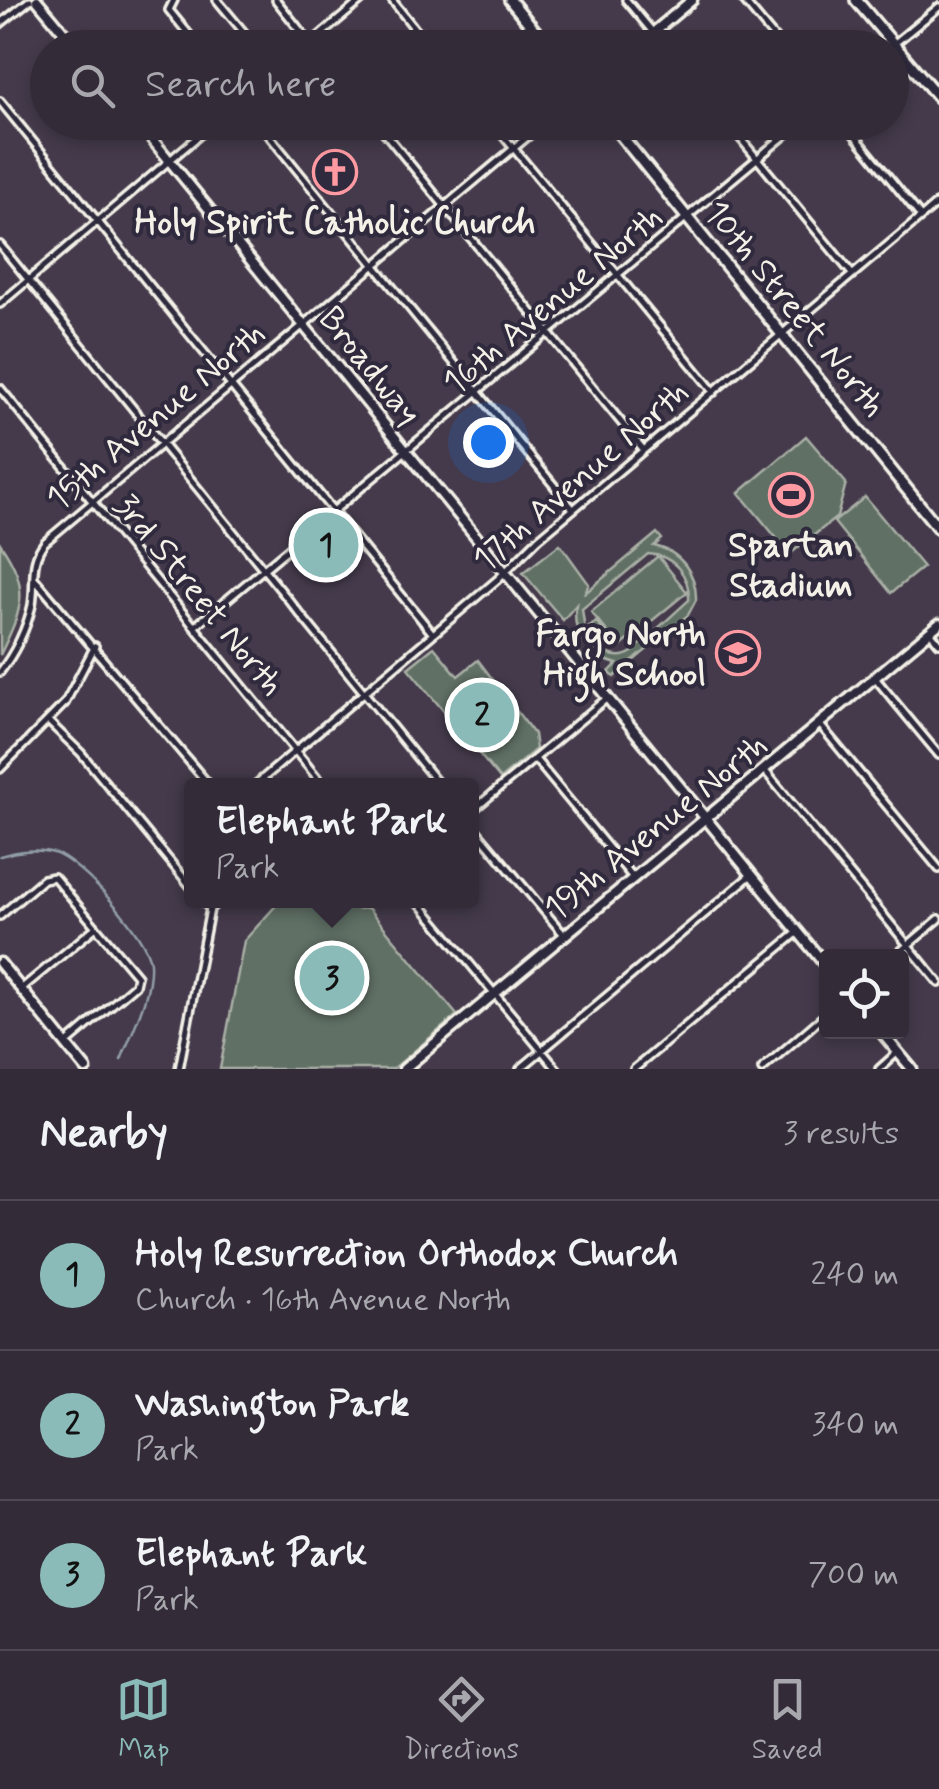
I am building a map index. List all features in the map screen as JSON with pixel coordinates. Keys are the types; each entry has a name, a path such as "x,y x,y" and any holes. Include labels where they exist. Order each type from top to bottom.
{"main road":[{"path":"510,0 534,30"},
{"path":"856,0 879,30"},
{"path":"909,65 939,98"},
{"name":"10th Street North","path":"625,140 939,529"}],"street":[{"path":"0,24 34,0 60,30"},
{"path":"174,0 169,10 185,30"},
{"path":"217,0 242,30"},
{"path":"276,0 298,30"},
{"path":"328,30 362,0"},
{"path":"392,0 416,30"},
{"path":"626,0 651,30"},
{"path":"655,30 692,0"},
{"path":"743,0 767,30"},
{"path":"909,32 939,7"},
{"path":"0,100 30,137"},
{"path":"32,140 433,634"},
{"name":"Broadway","path":"152,140 819,958"},
{"path":"0,304 195,140"},
{"path":"273,140 574,509"},
{"path":"391,140 643,450"},
{"path":"506,140 714,392"},
{"name":"15th Avenue North","path":"0,672 26,624 38,550 524,140"},
{"path":"742,140 852,274"},
{"name":"16th Avenue North","path":"194,627 780,140"},
{"path":"859,140 921,217"},
{"name":"17th Avenue North","path":"263,778 643,450 939,202"},
{"path":"0,245 433,778"},
{"name":"3rd Street North","path":"0,388 318,778"},
{"path":"34,578 203,778"},
{"name":"19th Avenue North","path":"404,1069 766,772 939,624"},
{"path":"930,632 939,643"},
{"path":"0,769 66,703 95,646"},
{"path":"876,678 939,755"},
{"path":"479,806 606,699"},
{"path":"49,722 82,753 184,878"},
{"path":"820,726 939,868"},
{"path":"535,759 634,879"},
{"path":"766,772 939,982"},
{"path":"479,832 565,936"},
{"path":"0,916 51,876 138,980 66,1044"},
{"path":"520,1069 751,876"},
{"path":"423,908 557,1069"},
{"path":"179,1069 210,909"},
{"path":"904,949 939,919"},
{"path":"22,990 96,927"},
{"path":"634,1069 798,932"},
{"path":"0,963 86,1069"},
{"path":"762,1069 819,1020"},
{"path":"887,1039 912,1069"},
{"path":"878,1069 898,1052"}],"green space":[{"name":"Spartan Stadium","path":"806,436 846,483 837,517 790,554 739,493"},
{"path":"865,497 923,567 891,593 834,522"},
{"path":"657,533 662,539 654,546 672,553 685,565 694,581 696,600 688,615 614,677 609,672 617,664 590,650 579,635 576,605 563,620 523,573 560,544 589,584 584,594","holes":["648,554 672,562 683,575 689,600 632,652 609,654 601,649 612,641 596,622 585,630 582,609"]},
{"path":"0,543 16,573 20,598 0,655"},
{"path":"658,556 687,592 620,647 591,612"},
{"path":"434,647 458,676 478,660 534,734 536,749 500,779 408,668"},
{"path":"274,908 368,908 457,1015 393,1069 220,1069 244,941"}],"waterway":[{"path":"0,856 41,851 66,859 95,884 138,936 150,963 150,975 121,1060"}],"place":[{"name":"Holy Spirit Catholic Church","path":"335,172"},
{"name":"Spartan Stadium","path":"791,495"},
{"name":"Holy Resurrection Orthodox Church","path":"326,545"},
{"name":"Fargo North High School","path":"738,653"},
{"name":"Washington Park","path":"482,715"},
{"name":"Elephant Park","path":"332,978"}]}
